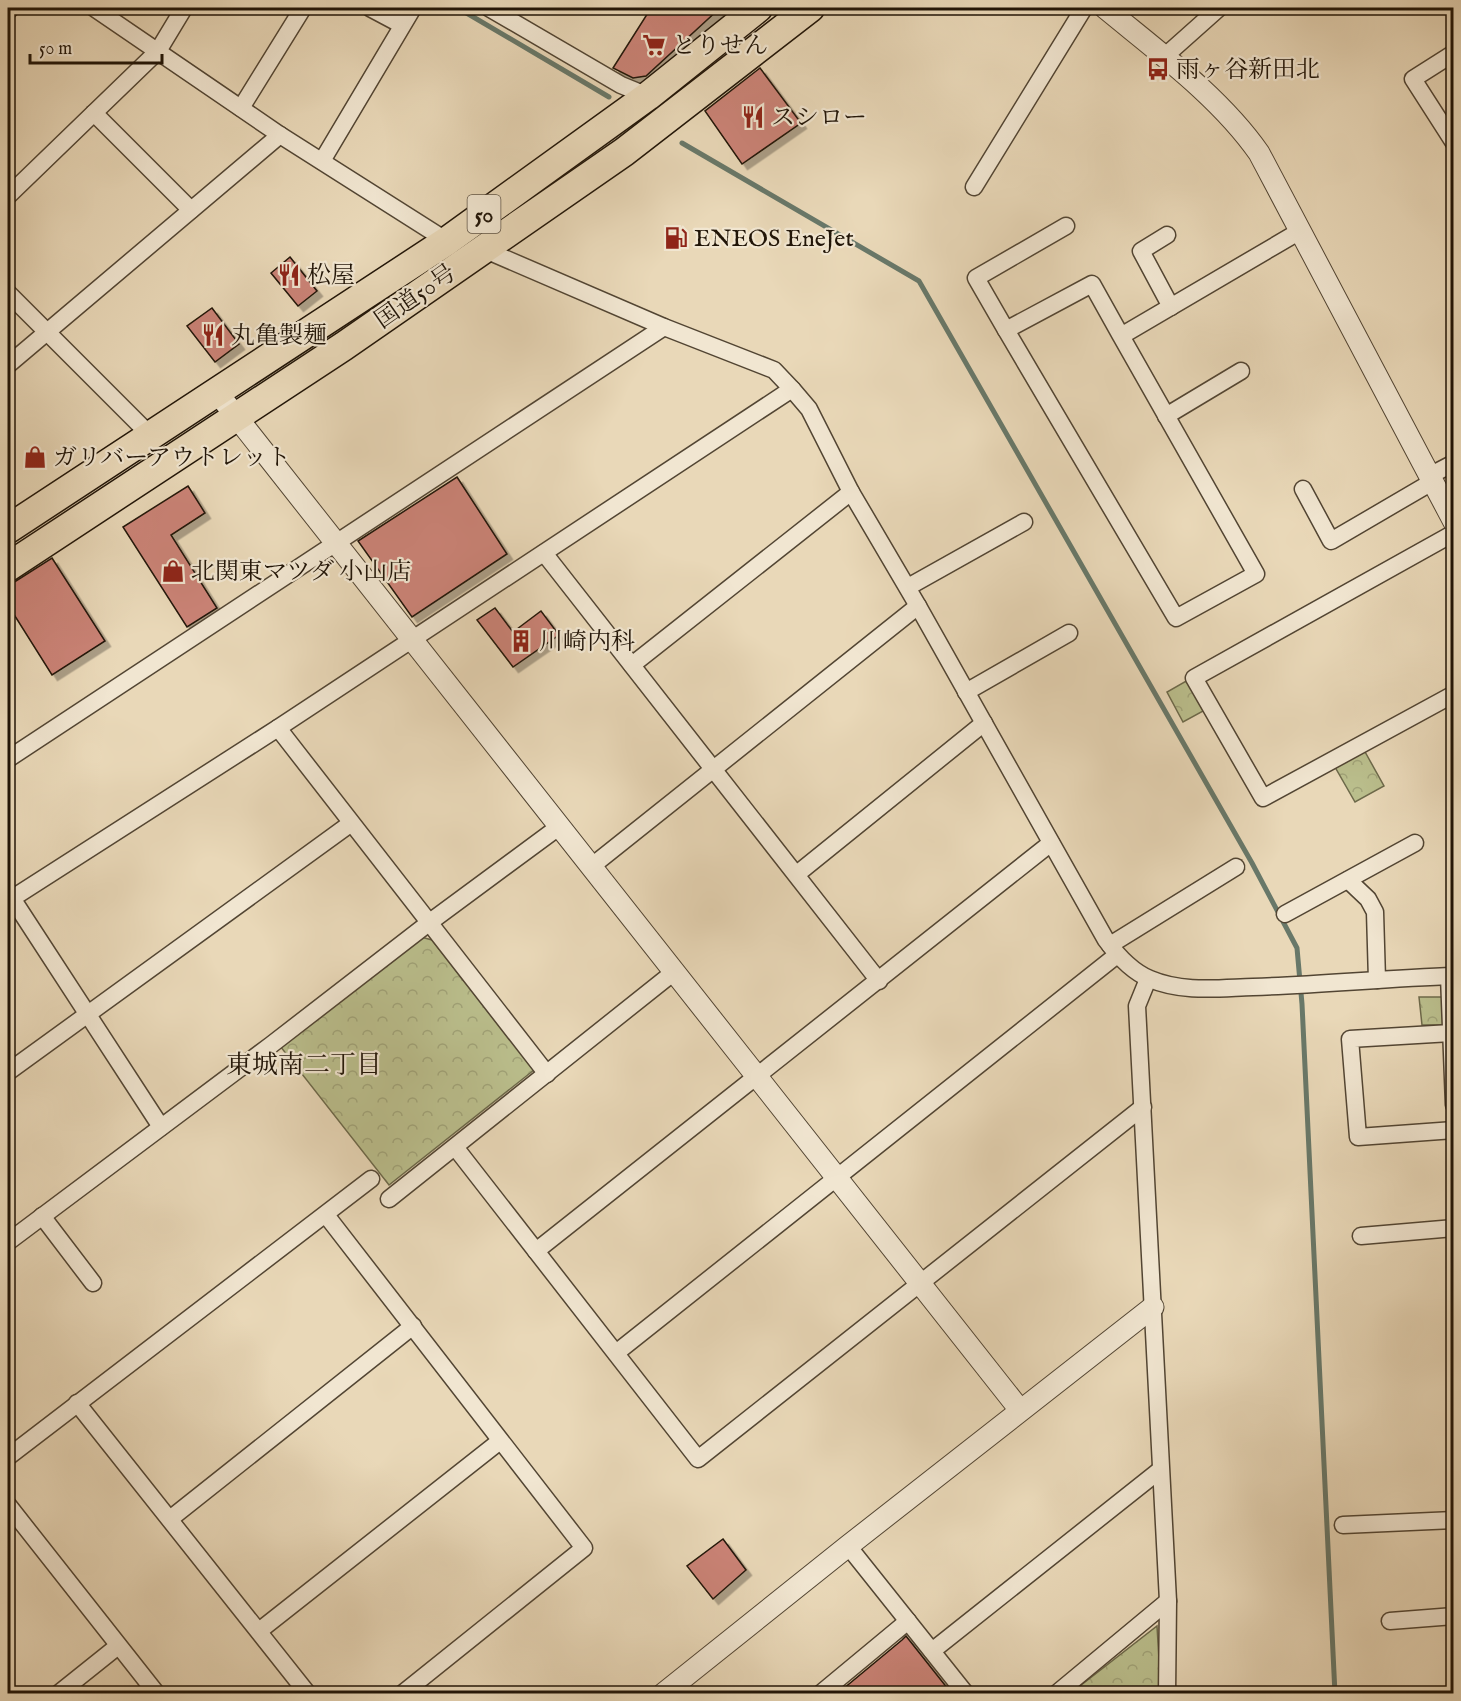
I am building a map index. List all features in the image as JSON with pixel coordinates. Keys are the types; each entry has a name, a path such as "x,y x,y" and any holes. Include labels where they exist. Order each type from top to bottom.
{"highway":[{"name":"国道50号","path":"8,529 447,241 648,96 758,8"},
{"name":"国道50号","path":"8,567 344,346 624,152 810,8"}],"street":[{"path":"8,11 11,8"},
{"path":"94,8 280,135 447,241"},
{"path":"8,196 158,51 184,8"},
{"path":"241,108 303,8"},
{"path":"370,8 402,25"},
{"path":"322,160 412,8"},
{"path":"489,8 621,85 648,96"},
{"path":"974,187 1084,8"},
{"path":"1105,8 1164,57 1243,130 1259,153 1454,522"},
{"path":"1164,57 1219,8"},
{"path":"1454,53 1413,79 1454,143"},
{"path":"94,113 191,210"},
{"path":"8,365 280,135"},
{"path":"1005,330 1092,284 1256,574 1176,618 1005,330 976,278 1065,226"},
{"path":"1121,336 1300,231"},
{"path":"1167,235 1141,250 1171,307"},
{"path":"483,249 664,327 774,370 792,389 809,409 851,492 1114,950 1148,979 1174,987 1201,989 1451,976 1454,1105"},
{"path":"8,293 150,435"},
{"path":"8,759 664,327"},
{"path":"1166,416 1241,371"},
{"path":"161,1126 9,897 278,728 792,389"},
{"path":"216,391 1020,1410"},
{"path":"1302,489 1331,541 1454,463"},
{"path":"632,665 851,492"},
{"path":"908,588 1024,522"},
{"path":"1454,533 1194,678 1263,798 1454,694"},
{"path":"544,553 879,981"},
{"path":"592,866 918,606"},
{"path":"966,692 1069,633"},
{"path":"797,874 984,723"},
{"path":"278,728 350,824 547,1074"},
{"path":"8,1072 350,824"},
{"path":"8,1242 429,922 560,826"},
{"path":"536,1251 1051,843"},
{"path":"1286,914 1414,843"},
{"path":"616,1353 837,1178 1114,950 1236,867"},
{"path":"1348,880 1368,899 1375,912 1377,980"},
{"path":"389,1199 674,972"},
{"path":"1148,979 1137,1006 1168,1601 1167,1694"},
{"path":"1451,1033 1350,1039 1358,1137 1454,1130"},
{"path":"455,1146 698,1459 1143,1107"},
{"path":"8,1457 371,1179"},
{"path":"326,1215 584,1548 402,1694"},
{"path":"42,1216 93,1283"},
{"path":"1361,1236 1454,1228"},
{"path":"664,1693 1153,1307"},
{"path":"170,1519 413,1326"},
{"path":"77,1403 308,1694"},
{"path":"259,1631 500,1441"},
{"path":"932,1651 1160,1470"},
{"path":"8,1505 157,1694"},
{"path":"1343,1525 1454,1520"},
{"path":"848,1546 966,1694"},
{"path":"1056,1694 1168,1601"},
{"path":"1390,1621 1454,1616"},
{"path":"820,1694 908,1621"},
{"path":"58,1694 118,1646"}],"green space":[{"path":"1188,680 1205,710 1183,722 1167,692"},
{"path":"1364,750 1384,786 1355,802 1335,767"},
{"path":"421,937 432,940 534,1070 389,1185 280,1046"},
{"path":"1419,997 1445,997 1445,1025 1422,1025"},
{"path":"1157,1626 1161,1693 1071,1693"}],"building":[{"name":"とりせん","path":"651,8 720,8 646,76 633,78 613,68"},
{"name":"スシロー","path":"760,68 801,123 742,164 705,111"},
{"path":"290,257 317,291 298,306 271,273"},
{"name":"丸亀製麺","path":"212,308 239,344 215,362 187,326"},
{"path":"457,477 507,554 412,617 358,541"},
{"name":"北関東マツダ 小山店","path":"188,486 205,513 171,535 217,608 187,627 123,527"},
{"path":"52,558 105,641 52,675 8,605 8,586"},
{"name":"川崎内科","path":"495,608 513,632 541,611 559,635 513,667 477,620"},
{"path":"723,1539 746,1570 713,1599 687,1566"},
{"path":"906,1636 952,1694 837,1694 902,1640"}],"waterway":[{"path":"458,8 609,97"},
{"path":"682,143 919,281 1252,863 1297,948 1302,1004 1335,1694"}],"place":[{"name":"とりせん","path":"654,45"},
{"name":"雨ヶ谷新田北","path":"1158,69"},
{"name":"スシロー","path":"753,117"},
{"name":"ENEOS EneJet","path":"676,238"},
{"name":"松屋","path":"289,275"},
{"name":"丸亀製麺","path":"213,335"},
{"name":"ガリバーアウトレット","path":"35,457"},
{"name":"北関東マツダ 小山店","path":"173,571"},
{"name":"川崎内科","path":"521,641"}],"district":[{"name":"東城南二丁目","path":"304,1064"}]}
